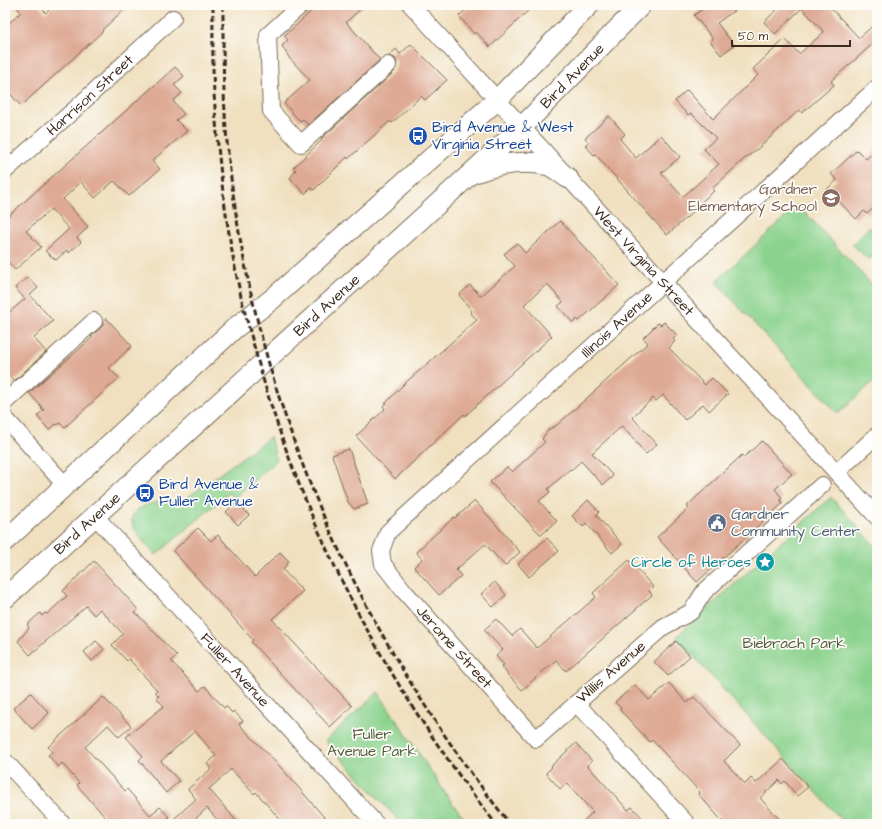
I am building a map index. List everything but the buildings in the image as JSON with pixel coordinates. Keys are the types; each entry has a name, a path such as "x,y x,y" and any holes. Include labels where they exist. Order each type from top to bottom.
{"main road":[{"path":"5,541 235,328 271,300 497,100 589,5"},
{"name":"Bird Avenue","path":"5,598 522,127 641,5"},
{"path":"469,175 497,165 520,163 548,165 568,178"}],"street":[{"path":"301,5 268,35 271,110 301,144 388,65"},
{"name":"West Virginia Street","path":"411,5 877,517"},
{"name":"Harrison Street","path":"5,171 74,110 173,18"},
{"name":"Illinois Avenue","path":"381,551 388,532 877,88"},
{"path":"5,402 94,322"},
{"path":"5,418 65,485"},
{"path":"837,472 877,435"},
{"name":"Willis Avenue","path":"536,739 663,627 691,612 704,592 822,485"},
{"name":"Fuller Avenue","path":"95,516 376,824"},
{"name":"Jerome Street","path":"381,551 383,564 404,591 536,739"},
{"path":"576,703 686,824"},
{"path":"5,760 63,824"}],"green space":[{"path":"798,205 877,290 877,378 838,414 716,282"},
{"path":"869,227 877,234 877,251 869,260 852,244"},
{"path":"270,437 277,460 234,498 229,493 156,555 139,536 132,523 132,516 136,511 142,507 158,502 166,501 180,503"},
{"name":"Biebrach Park","path":"831,497 877,548 877,824 845,824 676,637"},
{"name":"Fuller Avenue Park","path":"378,692 450,800 469,824 402,824 325,741"}],"railway":[{"path":"213,5 214,94 227,223 244,309 277,424 300,486 325,546 385,662 419,717 456,771 496,824"},
{"path":"223,5 226,134 241,245 261,335 288,423 320,508 359,591 404,671 454,749 510,824"}],"place":[{"name":"Bird Avenue & West Virginia Street","path":"418,136"},
{"name":"Gardner Elementary School","path":"831,198"},
{"name":"Bird Avenue & Fuller Avenue","path":"145,493"},
{"name":"Gardner Community Center","path":"717,523"},
{"name":"Circle of Heroes","path":"765,562"}]}
